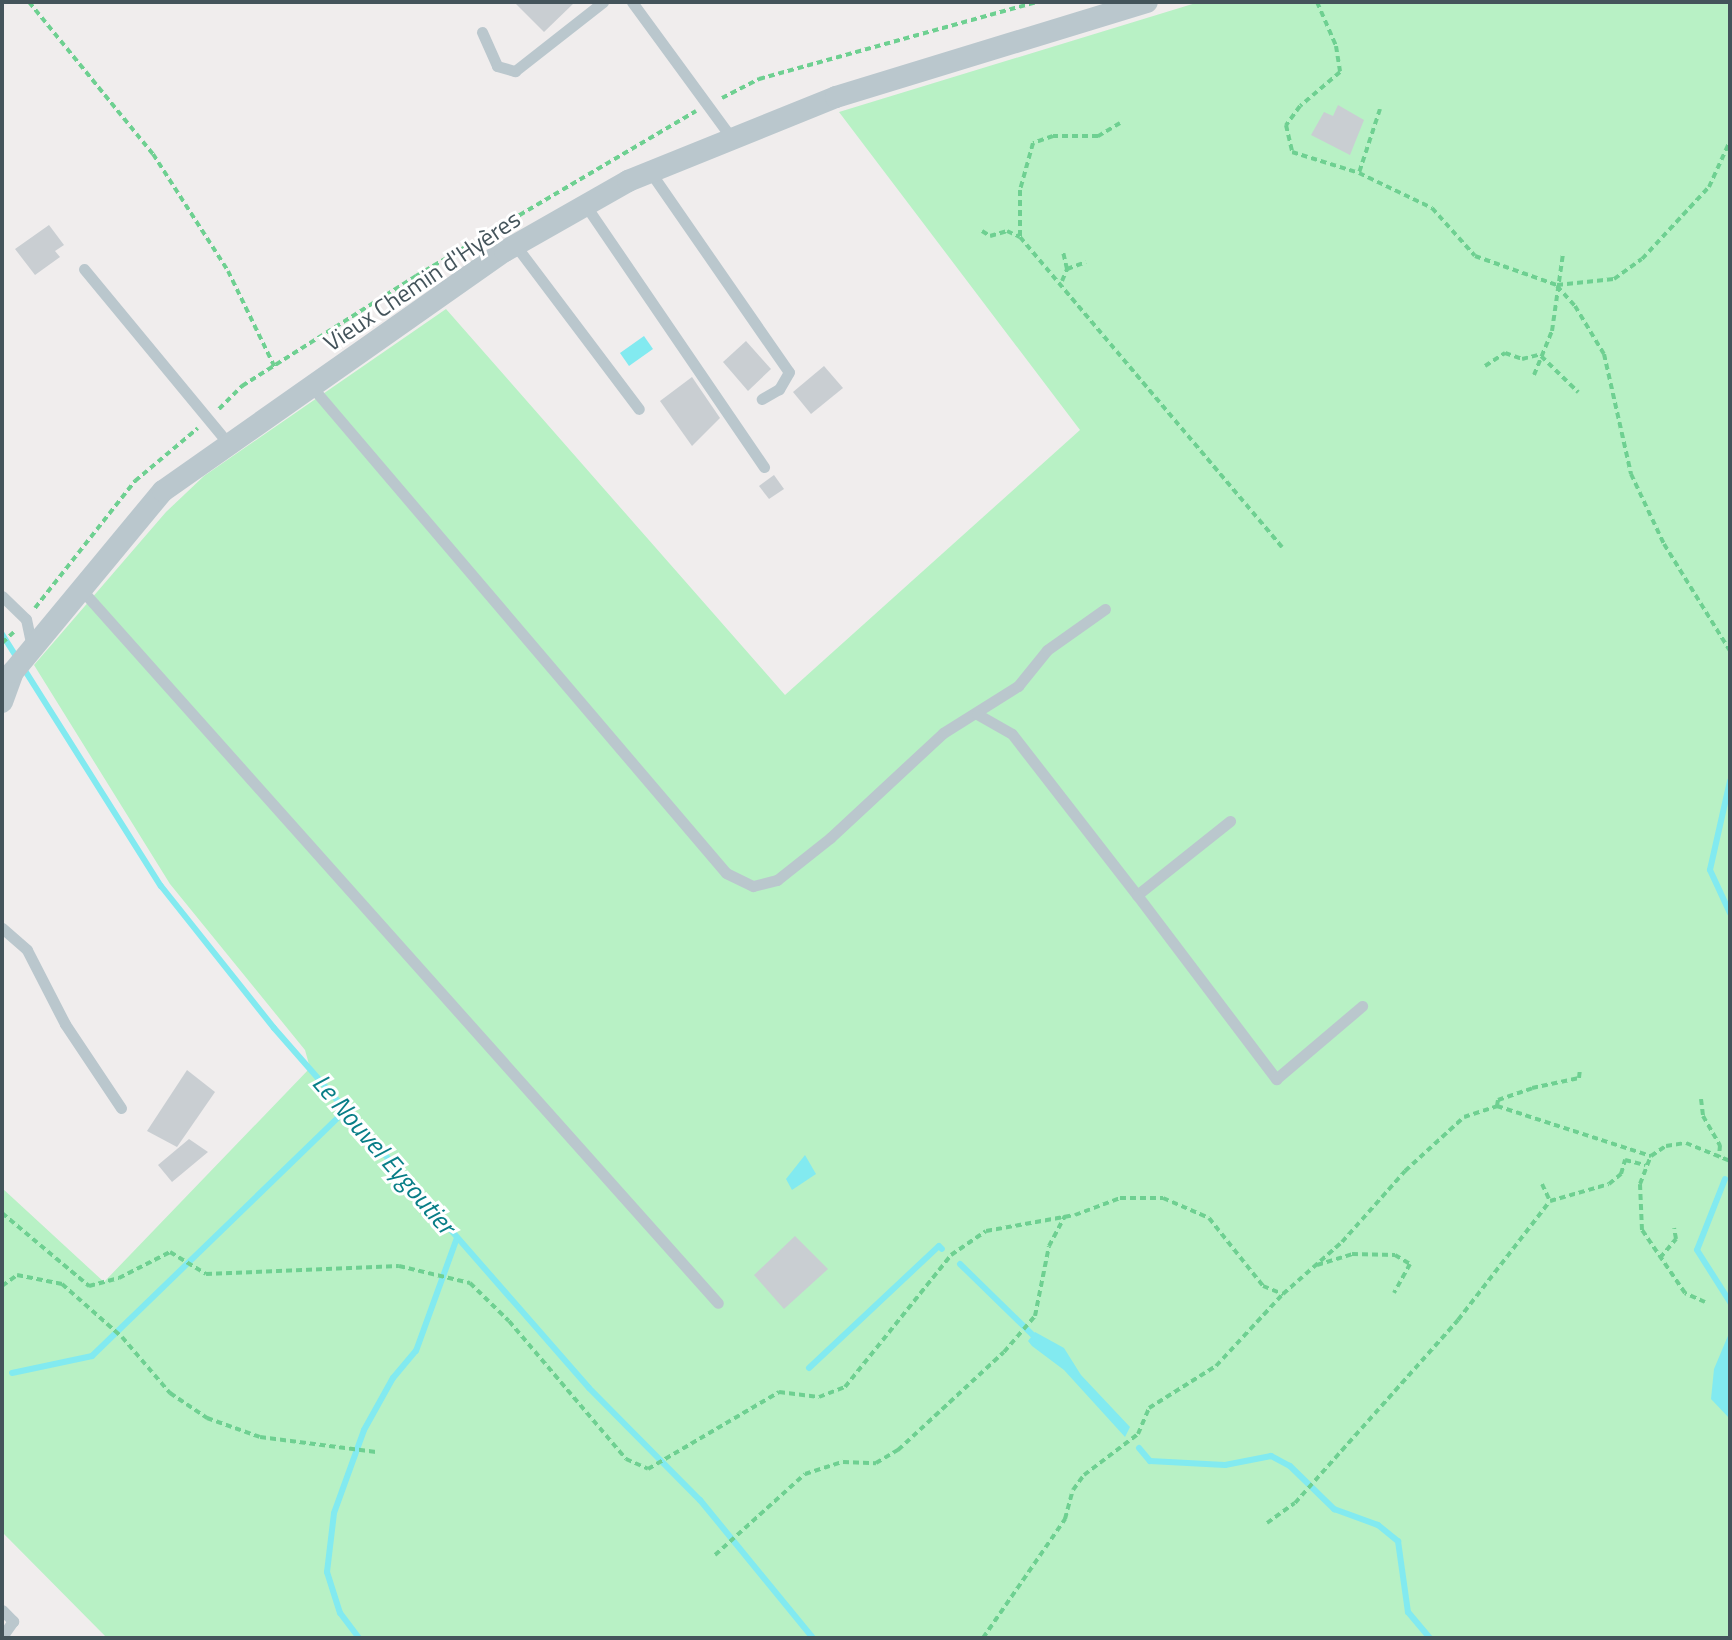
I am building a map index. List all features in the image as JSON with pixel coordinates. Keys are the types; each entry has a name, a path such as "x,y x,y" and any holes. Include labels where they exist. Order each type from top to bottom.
{"street":[{"name":"Vieux Chemin d'Hyères","path":"2,702 13,672 163,491 516,246 651,173 878,83 1147,2"}],"lane":[{"path":"482,32 497,66 515,71 603,2"},
{"path":"632,2 733,140"},
{"path":"651,173 789,372 779,389 762,399"},
{"path":"586,206 764,467"},
{"path":"516,246 639,409"},
{"path":"84,269 229,444"},
{"path":"312,387 726,873 753,886 777,880 830,838 943,733 1018,686 1047,650 1105,609"},
{"path":"80,588 718,1303"},
{"path":"2,596 26,619 32,649"},
{"path":"977,714 1012,734 1276,1079 1362,1006"},
{"path":"1137,895 1230,821"},
{"path":"2,928 27,950 65,1024 121,1108"},
{"path":"2,1610 13,1621 2,1637"}],"path":[{"path":"29,2 153,154 228,271 275,368"},
{"path":"706,107 759,79 1036,2"},
{"path":"1317,2 1340,72 1300,106 1286,125 1292,152 1359,173 1432,208 1475,256 1557,285 1614,279 1642,259 1709,187 1730,141"},
{"path":"1359,173 1380,109"},
{"path":"1020,237 1020,190 1033,143 1053,136 1098,136 1120,123"},
{"path":"982,231 990,236 1007,231 1020,237 1042,270 1062,281 1079,313 1282,547"},
{"path":"1062,281 1067,269 1063,252"},
{"path":"1534,375 1552,331 1563,254"},
{"path":"1067,269 1086,262"},
{"path":"1557,285 1604,354 1631,474 1664,544 1730,651"},
{"path":"1485,366 1505,353 1522,359 1542,355"},
{"path":"1542,355 1578,392"},
{"path":"2,643 18,628"},
{"path":"1497,1106 1498,1100 1532,1088 1579,1078 1580,1069"},
{"path":"1701,1099 1703,1116 1720,1145 1719,1157"},
{"path":"983,1638 1065,1519 1073,1490 1084,1475 1138,1434 1149,1408 1216,1366 1283,1294 1464,1117 1497,1106 1651,1156"},
{"path":"1705,1302 1685,1293 1642,1230 1638,1208 1645,1165 1651,1156 1666,1146 1686,1143 1730,1161"},
{"path":"1267,1523 1318,1477 1550,1201 1609,1184 1621,1174 1625,1160 1645,1165"},
{"path":"1542,1184 1550,1201"},
{"path":"2,1213 89,1286 119,1278 170,1252 206,1274 399,1266 470,1283 509,1321 626,1459 648,1469 671,1452 779,1392 819,1397 845,1387 951,1255 986,1231 1065,1216 1120,1198 1163,1198 1209,1218 1263,1286 1283,1294"},
{"path":"715,1555 805,1474 843,1462 876,1463 898,1450 1019,1337 1031,1323 1049,1246 1065,1216"},
{"path":"1660,1258 1676,1239 1674,1228"},
{"path":"1315,1265 1352,1254 1395,1255 1410,1264 1394,1293"},
{"path":"2,1286 17,1275 62,1284 122,1337 170,1393 207,1418 260,1437 376,1452"}],"green space":[{"path":"1199,2 1730,2 1730,1638 107,1638 2,1532 2,1188 104,1282 310,1068 305,1050 170,884 34,665 166,512 204,476 446,309 785,695 1080,430 839,112"}],"water":[{"path":"644,336 653,349 629,366 620,353"},
{"path":"805,1155 816,1174 792,1190 786,1179"},
{"path":"1730,1331 1730,1419 1711,1399 1714,1369"},
{"path":"1035,1332 1064,1348 1081,1375 1130,1427 1125,1437 1064,1370 1032,1346 1028,1341"}],"building":[{"path":"514,2 575,2 544,32"},
{"path":"1338,105 1364,120 1350,155 1311,135 1324,112 1333,116"},
{"path":"49,225 64,245 55,251 60,257 35,275 15,249"},
{"path":"746,341 771,369 748,391 723,362"},
{"path":"824,366 843,388 811,414 793,392"},
{"path":"692,377 720,418 692,446 660,401"},
{"path":"774,475 784,489 769,499 759,486"},
{"path":"187,1070 215,1092 177,1147 147,1131"},
{"path":"189,1139 208,1152 172,1182 158,1165"},
{"path":"795,1236 828,1269 784,1309 754,1275"}],"waterway":[{"name":"Le Nouvel Eygoutier","path":"2,634 161,886 274,1028 589,1388 700,1500 813,1638"},
{"path":"1730,781 1710,870 1730,913"},
{"path":"12,1373 92,1356 346,1110"},
{"path":"1725,1179 1697,1250 1730,1302"},
{"path":"359,1638 340,1613 327,1572 334,1513 364,1430 393,1378 416,1351 457,1238"},
{"path":"809,1368 939,1246 942,1249"},
{"path":"960,1264 1038,1340"},
{"path":"1139,1448 1150,1461 1225,1465 1271,1456 1290,1466 1334,1509 1378,1525 1398,1541 1408,1612 1430,1638"}]}
